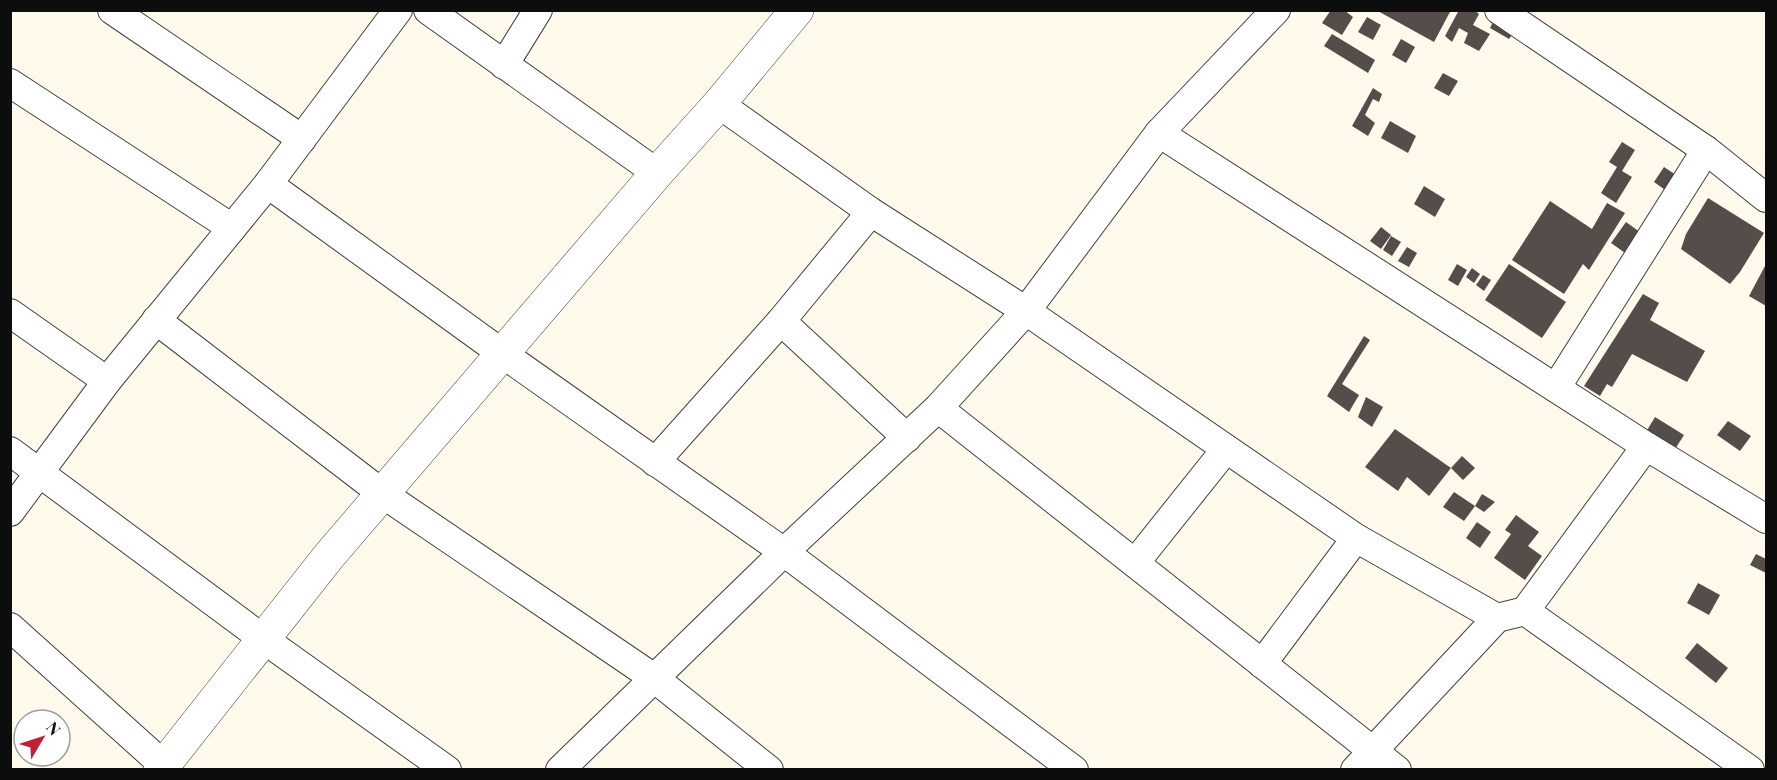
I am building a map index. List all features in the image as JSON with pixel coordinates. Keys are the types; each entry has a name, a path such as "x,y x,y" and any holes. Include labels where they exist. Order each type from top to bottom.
{"street":[{"path":"112,10 302,139"},
{"path":"10,512 107,381 268,184 398,10"},
{"path":"428,10 657,173"},
{"path":"504,65 538,10"},
{"path":"1499,10 1706,150 1767,198"},
{"path":"10,627 164,768 262,638 329,556 657,173 719,104 794,11"},
{"path":"560,770 784,552 938,408 1026,311 1159,133 1267,14"},
{"path":"10,83 232,228"},
{"path":"719,104 871,212 1026,311 1356,538 1497,618"},
{"path":"1159,133 1646,446 1767,519"},
{"path":"1556,388 1706,150"},
{"path":"268,184 503,354 784,552 1074,770"},
{"path":"655,462 782,321 871,212"},
{"path":"10,313 107,381"},
{"path":"156,320 383,494 654,678 770,770"},
{"path":"782,321 907,438"},
{"path":"938,408 1262,664 1364,761 1397,770"},
{"path":"1364,761 1497,618 1525,611 1646,446"},
{"path":"1135,563 1226,449"},
{"path":"10,451 262,638 447,770"},
{"path":"1262,664 1356,538"},
{"path":"1525,611 1750,770"}],"building":[{"path":"1331,10 1344,10 1353,17 1342,35 1322,23"},
{"path":"1376,10 1451,10 1434,42"},
{"path":"1459,10 1474,10 1479,14 1473,25 1490,34 1479,51 1464,43 1468,33 1459,28 1452,42 1445,36"},
{"path":"1367,17 1381,25 1373,40 1358,32"},
{"path":"1495,18 1515,30 1509,39 1490,28"},
{"path":"1332,34 1375,60 1368,73 1324,46"},
{"path":"1401,39 1415,47 1406,63 1392,55"},
{"path":"1443,73 1458,81 1449,96 1434,88"},
{"path":"1373,88 1382,94 1379,102 1373,99 1365,115 1375,123 1368,136 1352,126"},
{"path":"1390,121 1416,136 1408,153 1381,138"},
{"path":"1622,142 1635,150 1622,171 1632,177 1616,203 1601,193 1617,167 1609,162"},
{"path":"1664,167 1679,177 1668,192 1654,182"},
{"path":"1424,186 1445,199 1435,217 1414,204"},
{"path":"1708,198 1764,233 1730,284 1681,249 1686,234"},
{"path":"1550,201 1592,229 1607,203 1625,213 1589,270 1583,264 1564,294 1512,260"},
{"path":"1626,222 1644,235 1628,255 1611,243"},
{"path":"1381,227 1391,235 1381,249 1370,241"},
{"path":"1391,236 1401,242 1392,256 1383,250"},
{"path":"1407,247 1417,253 1409,267 1398,261"},
{"path":"1457,264 1467,270 1458,286 1448,280"},
{"path":"1509,264 1566,302 1542,338 1485,300"},
{"path":"1766,264 1766,306 1749,296"},
{"path":"1472,268 1480,274 1474,283 1466,277"},
{"path":"1483,275 1491,280 1484,291 1476,285"},
{"path":"1643,294 1659,303 1650,320 1705,351 1687,382 1632,354 1612,387 1607,384 1600,396 1584,386"},
{"path":"1364,336 1370,340 1342,384 1359,395 1349,412 1327,396"},
{"path":"1366,397 1383,407 1372,427 1358,417"},
{"path":"1655,417 1684,435 1672,454 1643,437"},
{"path":"1728,421 1751,436 1740,451 1717,435"},
{"path":"1395,429 1451,468 1429,496 1407,477 1398,491 1365,467"},
{"path":"1462,456 1475,468 1463,480 1451,468"},
{"path":"1454,492 1475,506 1464,521 1443,507"},
{"path":"1482,494 1495,502 1484,512 1475,506"},
{"path":"1516,515 1539,532 1528,546 1542,556 1525,580 1494,558 1511,534 1505,530"},
{"path":"1477,522 1491,532 1480,548 1466,538"},
{"path":"1756,554 1766,559 1766,573 1750,565"},
{"path":"1698,583 1720,595 1709,615 1687,603"},
{"path":"1697,643 1728,668 1716,683 1685,658"}]}
